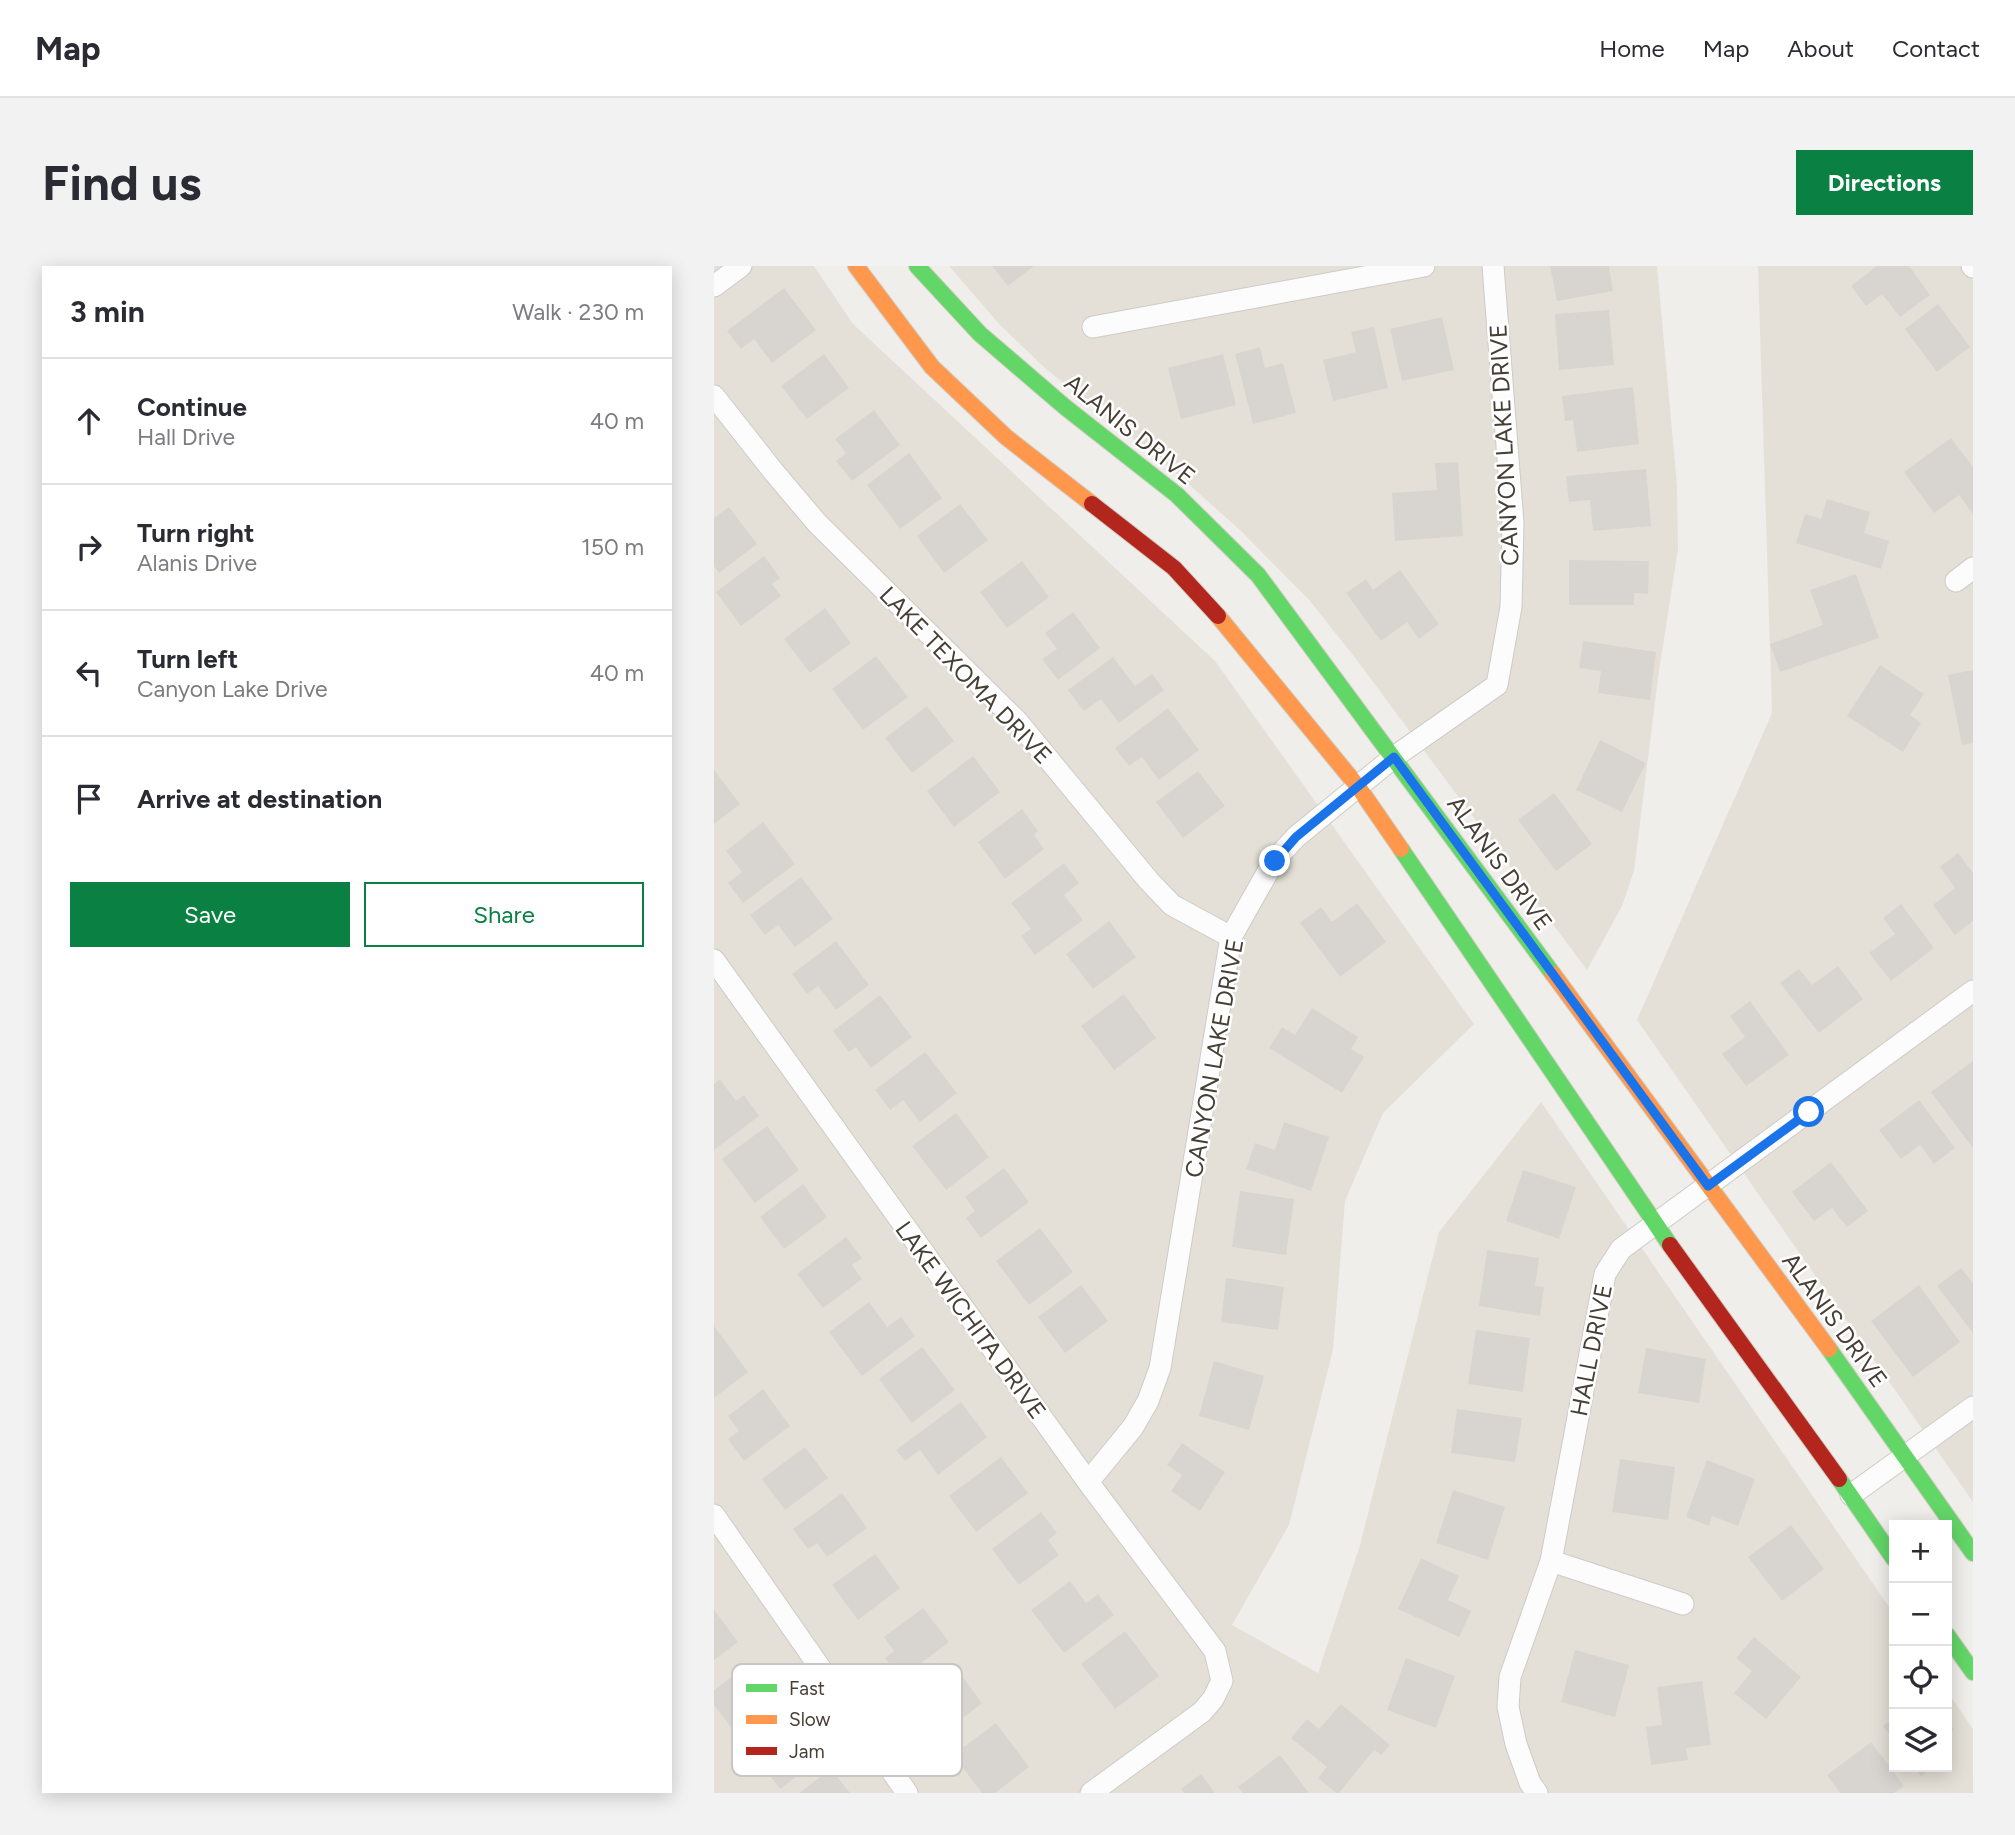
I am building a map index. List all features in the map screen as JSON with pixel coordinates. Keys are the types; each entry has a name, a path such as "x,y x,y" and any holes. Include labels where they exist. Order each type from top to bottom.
{"main road":[{"path":"856,266 932,367 974,409 1174,568 1204,598 1359,788 1655,1225 1889,1552"},
{"name":"ALANIS DRIVE","path":"917,266 980,334 1065,407 1177,495 1258,575 1812,1325 1973,1553"},
{"path":"1952,1643 1973,1672"}],"street":[{"path":"714,286 741,266"},
{"path":"1093,327 1424,266"},
{"name":"CANYON LAKE DRIVE","path":"1087,1482 1133,1427 1148,1401 1160,1368 1231,937 1275,861 1296,837 1394,757 1497,685 1511,607 1513,523 1493,266"},
{"name":"LAKE TEXOMA DRIVE","path":"714,396 817,523 1017,721 1164,897 1172,905 1231,937"},
{"name":"LAKE WICHITA DRIVE","path":"714,960 1087,1482 1215,1651 1222,1681 1213,1699 1202,1712 1091,1793"},
{"name":"HALL DRIVE","path":"1537,1793 1530,1783 1516,1744 1508,1707 1510,1677 1551,1561 1605,1274 1621,1249 1973,991"},
{"path":"1851,1495 1973,1407"},
{"path":"714,1515 817,1664"},
{"path":"1551,1561 1683,1604"},
{"path":"895,1776 907,1793"}],"shaded area":[{"path":"714,266 814,266 853,324 1215,661 1474,1024 1383,1113 1345,1201 1333,1350 1289,1525 1232,1625 1318,1673 1360,1545 1439,1232 1541,1102 1889,1607 1889,1772 1952,1772 1952,1698 1973,1729 1973,1793 714,1793"},
{"path":"949,266 1657,266 1677,485 1678,549 1658,678 1634,871 1622,906 1587,970 1310,601 1240,530 1176,473 1045,368 1000,325"},
{"path":"1758,266 1973,266 1973,1502 1637,1020 1772,713"}],"building":[{"path":"992,266 1034,266 1008,286"},
{"path":"1550,266 1609,266 1613,291 1557,301"},
{"path":"1877,266 1909,266 1930,295 1900,317 1882,294 1866,306 1851,286"},
{"path":"784,288 816,330 772,363 754,339 741,349 727,331"},
{"path":"1938,304 1970,347 1937,372 1905,329"},
{"path":"1609,310 1614,365 1559,370 1555,314"},
{"path":"1442,317 1454,370 1402,381 1390,329"},
{"path":"1374,327 1388,388 1333,401 1323,360 1356,352 1351,332"},
{"path":"1260,347 1265,368 1283,363 1296,413 1253,424 1235,354"},
{"path":"824,354 849,388 807,419 781,386"},
{"path":"1223,354 1236,405 1181,419 1168,368"},
{"path":"1633,387 1639,444 1577,452 1573,420 1565,421 1562,396"},
{"path":"874,410 900,445 852,481 836,461 846,453 835,439"},
{"path":"1951,438 1973,467 1973,514 1959,495 1934,513 1904,472"},
{"path":"909,453 942,498 900,529 867,485"},
{"path":"1458,462 1463,536 1395,541 1392,493 1437,490 1435,463"},
{"path":"1646,469 1651,526 1593,531 1590,500 1569,502 1566,476"},
{"path":"1827,499 1870,512 1864,533 1889,541 1881,569 1796,543 1805,514 1821,519"},
{"path":"960,504 988,540 944,573 917,536"},
{"path":"729,507 757,544 719,573 714,566 714,518"},
{"path":"764,556 780,578 772,584 781,596 741,626 716,592"},
{"path":"1569,560 1649,561 1648,594 1634,593 1634,605 1569,605"},
{"path":"1022,561 1049,597 1007,628 980,592"},
{"path":"1400,570 1439,624 1419,639 1407,622 1381,641 1346,593 1366,579 1373,590"},
{"path":"1856,574 1879,638 1780,672 1770,644 1823,625 1810,590"},
{"path":"825,608 851,643 810,673 784,639"},
{"path":"1073,612 1100,648 1058,680 1042,659 1057,649 1045,633"},
{"path":"1583,641 1656,652 1650,700 1598,693 1601,671 1579,668"},
{"path":"876,656 908,697 863,730 832,689"},
{"path":"1113,657 1135,686 1152,674 1164,690 1119,723 1101,699 1084,711 1068,690"},
{"path":"1880,665 1924,694 1910,715 1921,723 1903,752 1847,716"},
{"path":"1973,670 1973,743 1962,745 1948,675"},
{"path":"927,706 954,741 912,773 885,738"},
{"path":"1168,708 1199,750 1159,780 1142,757 1129,766 1115,748"},
{"path":"1600,740 1646,763 1622,812 1576,790"},
{"path":"973,756 1000,792 954,827 927,791"},
{"path":"714,770 740,804 714,824"},
{"path":"1198,771 1225,806 1183,838 1156,802"},
{"path":"1554,793 1592,844 1556,871 1518,820"},
{"path":"1022,809 1038,831 1034,835 1044,849 1005,879 978,842"},
{"path":"763,822 795,864 743,903 728,883 742,872 726,851"},
{"path":"1958,853 1973,873 1973,921 1955,935 1933,905 1955,888 1940,867"},
{"path":"1064,863 1079,883 1064,895 1083,920 1035,955 1021,936 1031,929 1011,903"},
{"path":"801,877 833,919 795,947 778,925 765,935 750,915"},
{"path":"1357,903 1386,942 1340,977 1300,923 1321,907 1332,922"},
{"path":"1901,904 1934,948 1891,981 1869,953 1895,934 1883,918"},
{"path":"1109,921 1136,957 1093,989 1066,954"},
{"path":"836,941 869,985 836,1010 818,986 807,994 792,974"},
{"path":"1838,966 1863,999 1819,1033 1780,983 1799,969 1812,985"},
{"path":"1124,994 1156,1038 1114,1070 1081,1026"},
{"path":"880,995 912,1037 871,1068 856,1047 849,1052 833,1031"},
{"path":"1750,1001 1789,1055 1746,1086 1722,1054 1745,1037 1730,1016"},
{"path":"1312,1008 1358,1037 1351,1049 1364,1057 1342,1093 1269,1048 1282,1027 1295,1035"},
{"path":"925,1052 957,1093 920,1122 903,1100 890,1110 875,1090"},
{"path":"1973,1061 1973,1146 1972,1147 1931,1092"},
{"path":"720,1079 736,1101 744,1095 759,1116 714,1150 714,1084"},
{"path":"1919,1100 1955,1148 1934,1164 1920,1145 1901,1159 1879,1130"},
{"path":"956,1113 989,1157 946,1190 912,1146"},
{"path":"1284,1122 1329,1137 1311,1191 1246,1169 1255,1143 1275,1150"},
{"path":"767,1126 799,1170 755,1203 722,1159"},
{"path":"1831,1162 1868,1211 1847,1227 1832,1208 1814,1221 1792,1192"},
{"path":"1004,1168 1029,1202 981,1238 966,1218 975,1211 965,1197"},
{"path":"1523,1170 1576,1187 1559,1239 1506,1221"},
{"path":"803,1184 827,1217 784,1249 760,1217"},
{"path":"1240,1191 1294,1199 1286,1255 1232,1247"},
{"path":"1040,1228 1073,1272 1029,1305 996,1261"},
{"path":"846,1237 862,1258 852,1265 862,1279 823,1308 797,1274"},
{"path":"1487,1250 1539,1258 1535,1286 1544,1287 1540,1316 1479,1306"},
{"path":"1961,1268 1973,1283 1973,1333 1937,1286"},
{"path":"1226,1278 1284,1287 1278,1330 1221,1322"},
{"path":"1081,1285 1108,1321 1065,1353 1038,1317"},
{"path":"1919,1285 1960,1342 1913,1377 1871,1321"},
{"path":"869,1302 887,1327 901,1317 915,1336 862,1376 829,1332"},
{"path":"714,1326 748,1372 714,1398"},
{"path":"1476,1330 1530,1338 1523,1392 1468,1384"},
{"path":"922,1347 955,1390 912,1423 879,1379"},
{"path":"1646,1348 1706,1359 1699,1403 1638,1393"},
{"path":"1214,1361 1264,1376 1249,1430 1199,1416"},
{"path":"763,1389 790,1426 744,1461 728,1439 739,1431 728,1416"},
{"path":"961,1402 987,1437 938,1475 920,1450 905,1461 896,1450"},
{"path":"1457,1409 1522,1418 1515,1462 1451,1453"},
{"path":"1182,1443 1225,1472 1200,1511 1171,1491 1182,1475 1167,1465"},
{"path":"805,1447 828,1478 785,1510 762,1479"},
{"path":"1001,1457 1028,1493 976,1532 949,1496"},
{"path":"1620,1459 1675,1467 1668,1520 1612,1512"},
{"path":"1707,1460 1755,1479 1738,1526 1712,1516 1709,1526 1686,1517"},
{"path":"1453,1490 1505,1507 1488,1560 1436,1543"},
{"path":"842,1493 867,1528 827,1557 817,1543 808,1549 793,1529"},
{"path":"1041,1512 1057,1533 1048,1540 1059,1555 1019,1585 992,1549"},
{"path":"1791,1525 1824,1569 1782,1601 1748,1557"},
{"path":"875,1554 900,1588 858,1620 832,1585"},
{"path":"1421,1558 1459,1576 1448,1600 1471,1611 1459,1637 1398,1609"},
{"path":"1070,1581 1086,1603 1098,1594 1114,1615 1064,1653 1031,1610"},
{"path":"923,1608 949,1642 920,1664 889,1664 885,1658 894,1651 884,1637"},
{"path":"714,1610 738,1642 714,1660"},
{"path":"1125,1631 1159,1676 1115,1709 1081,1664"},
{"path":"1754,1637 1801,1677 1766,1719 1734,1693 1752,1671 1736,1658"},
{"path":"1575,1650 1629,1665 1615,1717 1561,1702"},
{"path":"1406,1658 1455,1676 1436,1728 1387,1710"},
{"path":"962,1676 982,1703 962,1719"},
{"path":"732,1677 732,1729 714,1705 714,1690"},
{"path":"1702,1681 1711,1745 1686,1748 1688,1760 1651,1765 1646,1727 1662,1725 1657,1687"},
{"path":"1341,1704 1390,1745 1381,1755 1374,1750 1339,1793 1336,1793 1318,1778 1327,1767 1291,1738 1307,1719 1319,1729"},
{"path":"1889,1722 1889,1734 1883,1726"},
{"path":"996,1723 1029,1767 995,1793 982,1793 962,1767 962,1748"},
{"path":"1871,1742 1889,1766 1889,1772 1894,1772 1904,1786 1894,1793 1840,1793 1827,1775"},
{"path":"1280,1755 1309,1793 1243,1793 1238,1787"},
{"path":"1201,1774 1215,1793 1184,1793 1181,1789"},
{"path":"770,1776 797,1776 780,1789"},
{"path":"822,1776 837,1776 850,1793 799,1793"}],"traffic: fast":[{"path":"917,266 980,334 1065,407 1177,495 1258,575 1553,974"},
{"path":"1401,849 1670,1245"},
{"path":"1829,1349 1973,1553"},
{"path":"1839,1479 1889,1552"},
{"path":"1952,1642 1973,1672"}],"traffic: slow":[{"path":"856,266 932,367 1006,437 1092,504"},
{"path":"1218,616 1359,788 1401,849"},
{"path":"1553,974 1829,1349"}],"traffic: jam":[{"path":"1092,504 1174,568 1218,616"},
{"path":"1670,1245 1839,1479"}],"route":[{"path":"1275,861 1296,837 1394,757 1708,1186 1809,1112"}]}
